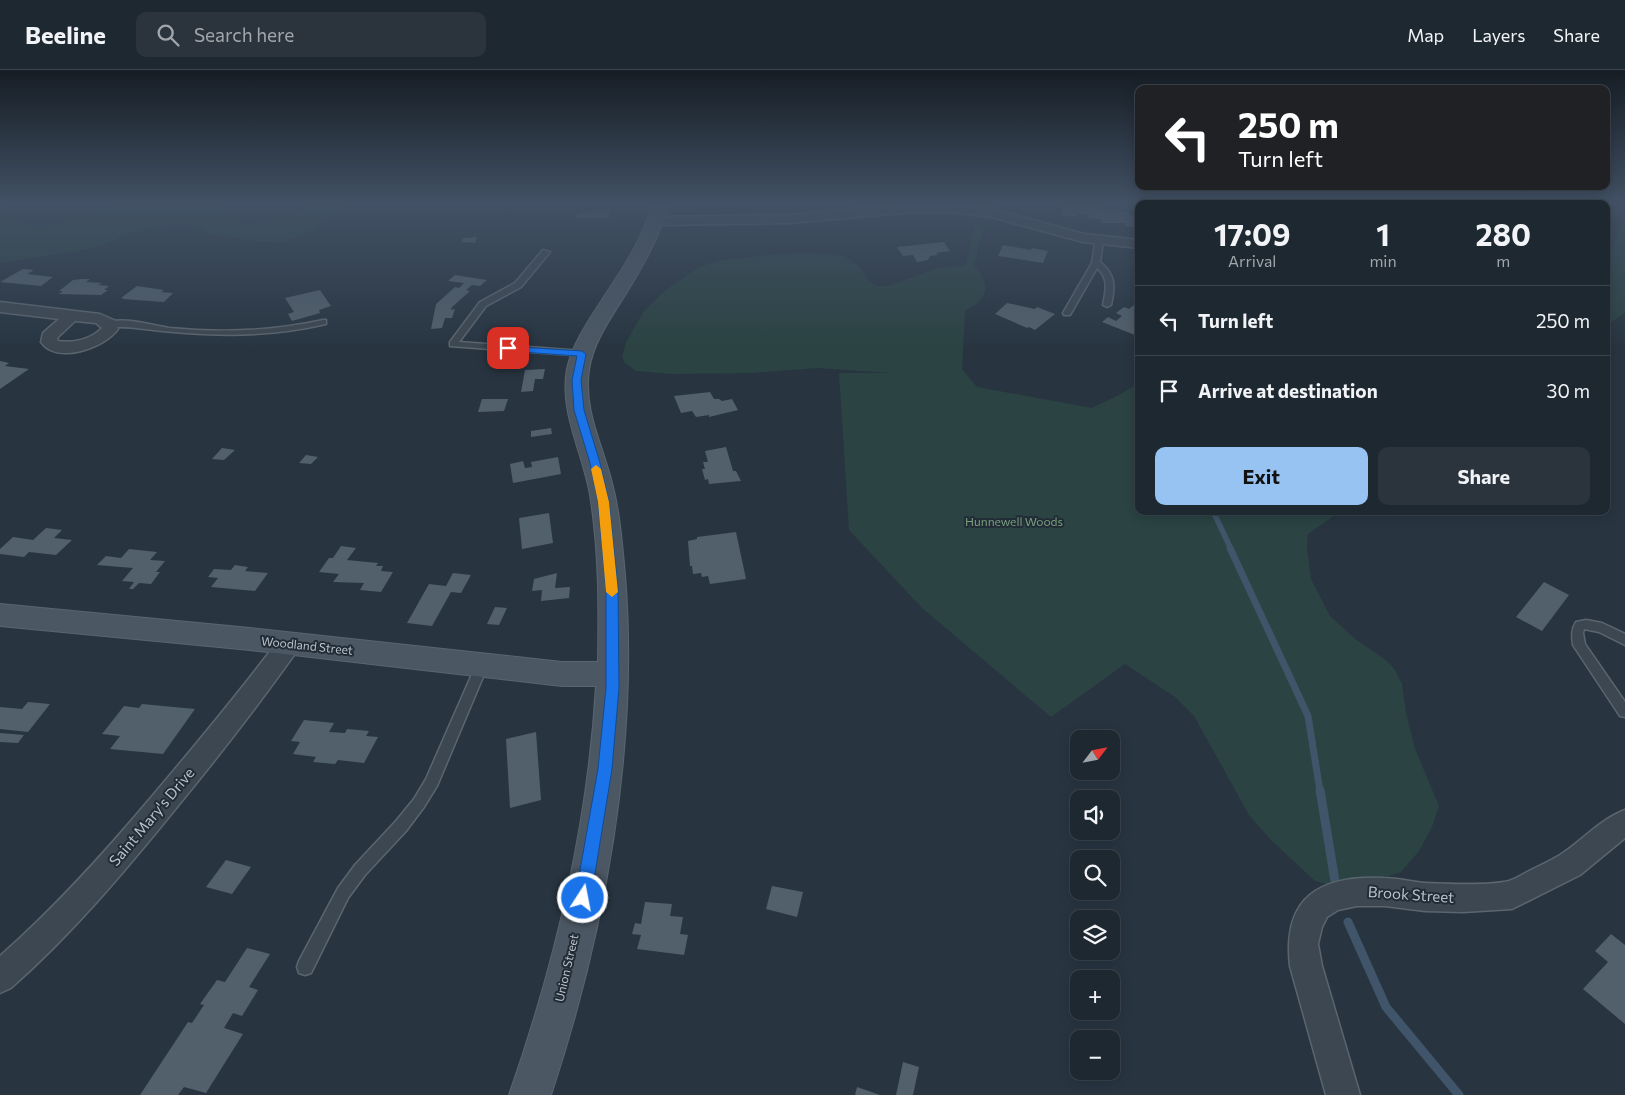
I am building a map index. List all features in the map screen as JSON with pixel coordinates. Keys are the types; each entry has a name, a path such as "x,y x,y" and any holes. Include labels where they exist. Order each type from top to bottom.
{"street":[{"name":"Union Street","path":"530,1095 556,1014 589,870 609,736 613,673 612,589 603,502 595,463 579,410 576,380 582,354 595,327 641,252"},
{"path":"0,307 100,319 110,324 110,329 106,334 88,344 66,348 52,345 49,342 49,337 71,316"},
{"name":"Woodland Street","path":"0,615 581,675 613,673"},
{"name":"Saint Mary's Drive","path":"0,977 34,948 97,882 191,769 289,644"},
{"name":"Brook Street","path":"1343,1095 1306,966 1303,944 1306,924 1316,907 1332,897 1356,892 1385,892 1425,897 1463,898 1512,895 1570,865 1613,830 1625,823"}],"lane":[{"path":"546,252 518,286 483,304 453,344 582,354"},
{"path":"1067,314 1096,263 1097,252"},
{"path":"1096,263 1109,275 1110,288 1107,305"},
{"path":"110,324 130,324 179,331 243,332 298,328 323,322"},
{"path":"1625,640 1607,630 1588,624 1580,625 1577,633 1580,645 1625,712"},
{"path":"305,967 343,893 360,870 401,826 432,782 460,712 482,665"}],"green space":[{"path":"0,252 72,252 57,255 0,263"},
{"name":"Hunnewell Woods","path":"969,252 977,252 974,265 983,279 985,291 979,302 965,311 962,369 977,387 1092,408 1135,385 1135,515 1335,515 1308,534 1307,547 1311,579 1330,616 1354,638 1387,661 1395,670 1402,684 1406,713 1415,749 1439,806 1432,827 1419,851 1401,872 1379,879 1336,887 1315,881 1271,840 1249,815 1194,716 1175,697 1125,664 1051,717 922,608 849,530 839,373 891,373 817,368 752,373 672,374 636,371 625,363 622,357 626,342 644,311 667,289 701,266 723,260 788,253 817,253 844,256 858,265 868,280 877,286 888,286 937,268 966,265"},
{"path":"1610,252 1625,252 1625,313 1610,323 1610,276 1612,275"}],"building":[{"path":"900,252 944,252 930,256 928,260 917,262 913,255 903,256"},
{"path":"1000,252 1048,252 1043,263 998,256"},
{"path":"23,269 34,270 27,274 53,277 41,286 0,282"},
{"path":"455,275 487,280 480,286 472,285 466,290 470,291 452,307 451,310 455,309 452,318 445,318 442,328 431,329 436,304 455,287 459,288 464,283 448,281"},
{"path":"90,279 86,282 102,283 98,285 109,286 104,290 108,290 101,295 59,294 63,291 59,291 73,280"},
{"path":"137,286 173,293 164,302 121,298"},
{"path":"320,290 331,306 319,310 320,313 292,321 288,314 294,312 285,298"},
{"path":"1007,303 1035,309 1037,307 1055,314 1035,330 995,314"},
{"path":"1135,304 1135,335 1102,322 1108,317 1116,321 1122,316 1116,313 1124,307 1129,309"},
{"path":"0,361 9,363 5,366 29,369 0,389"},
{"path":"545,369 543,379 535,379 533,391 521,392 525,370"},
{"path":"710,392 714,399 722,401 732,399 738,410 709,417 709,415 696,417 692,411 681,413 674,396"},
{"path":"482,399 508,399 504,411 478,412"},
{"path":"551,428 552,434 531,437 531,431"},
{"path":"726,447 733,471 736,471 741,481 709,484 708,479 705,480 702,469 705,469 703,462 708,462 705,451"},
{"path":"222,448 235,450 224,460 212,459"},
{"path":"306,455 318,457 311,464 299,463"},
{"path":"558,457 561,474 513,483 510,464 523,461 525,468 532,467 531,462"},
{"path":"549,513 553,543 522,549 519,518"},
{"path":"46,528 62,530 54,538 72,540 56,555 29,552 24,557 0,554 0,549 13,537 33,540"},
{"path":"736,532 746,579 710,584 708,576 702,577 701,573 693,574 692,566 690,566 688,541 697,539 697,537"},
{"path":"341,546 356,548 347,560 378,563 376,566 383,566 381,571 393,572 381,592 360,590 364,583 333,582 339,574 319,572 329,558 333,558"},
{"path":"129,549 157,552 150,560 165,561 156,572 160,572 151,584 139,583 133,589 129,589 134,582 122,581 133,568 97,565 106,556 121,558"},
{"path":"235,565 248,567 245,571 268,573 255,591 211,587 218,578 208,577 214,569 231,570"},
{"path":"453,573 471,575 461,593 451,592 432,626 407,623 429,584 446,586"},
{"path":"557,573 555,588 570,587 569,598 541,601 542,590 532,591 534,579"},
{"path":"1544,582 1569,595 1542,631 1516,617"},
{"path":"495,607 507,608 499,625 487,624"},
{"path":"28,702 50,704 28,732 0,729 0,707 22,709"},
{"path":"142,704 195,709 163,754 110,749 120,736 102,734 124,706 139,708"},
{"path":"304,720 334,723 329,732 345,733 347,729 369,731 366,736 378,737 364,763 338,760 335,764 313,762 316,757 293,754 300,742 291,741"},
{"path":"536,732 541,800 510,808 506,739"},
{"path":"0,733 24,735 18,743 0,742"},
{"path":"226,860 251,867 232,894 206,887"},
{"path":"772,886 803,892 797,917 766,909"},
{"path":"645,902 672,904 670,916 683,917 680,934 688,935 684,955 637,949 641,935 632,934 635,923 641,924"},
{"path":"1611,934 1625,945 1625,1024 1583,989 1608,962 1595,951"},
{"path":"247,948 270,954 249,987 258,990 242,1016 233,1013 224,1028 243,1034 206,1093 184,1087 178,1095 140,1095 188,1022 192,1023 204,1005 200,1004 217,980 225,982"},
{"path":"903,1062 919,1067 913,1095 896,1095"},
{"path":"857,1087 880,1095 855,1095"}],"waterway":[{"path":"1215,515 1231,549"},
{"path":"1230,548 1308,716 1320,791"},
{"path":"1320,790 1335,881"},
{"path":"1348,922 1386,1007 1459,1095"}],"slow traffic":[{"path":"596,469 603,502 612,592"}],"route":[{"path":"508,348 582,354 576,380 577,396 579,410 600,482 603,502 612,589 613,688 600,807 583,898"}]}
